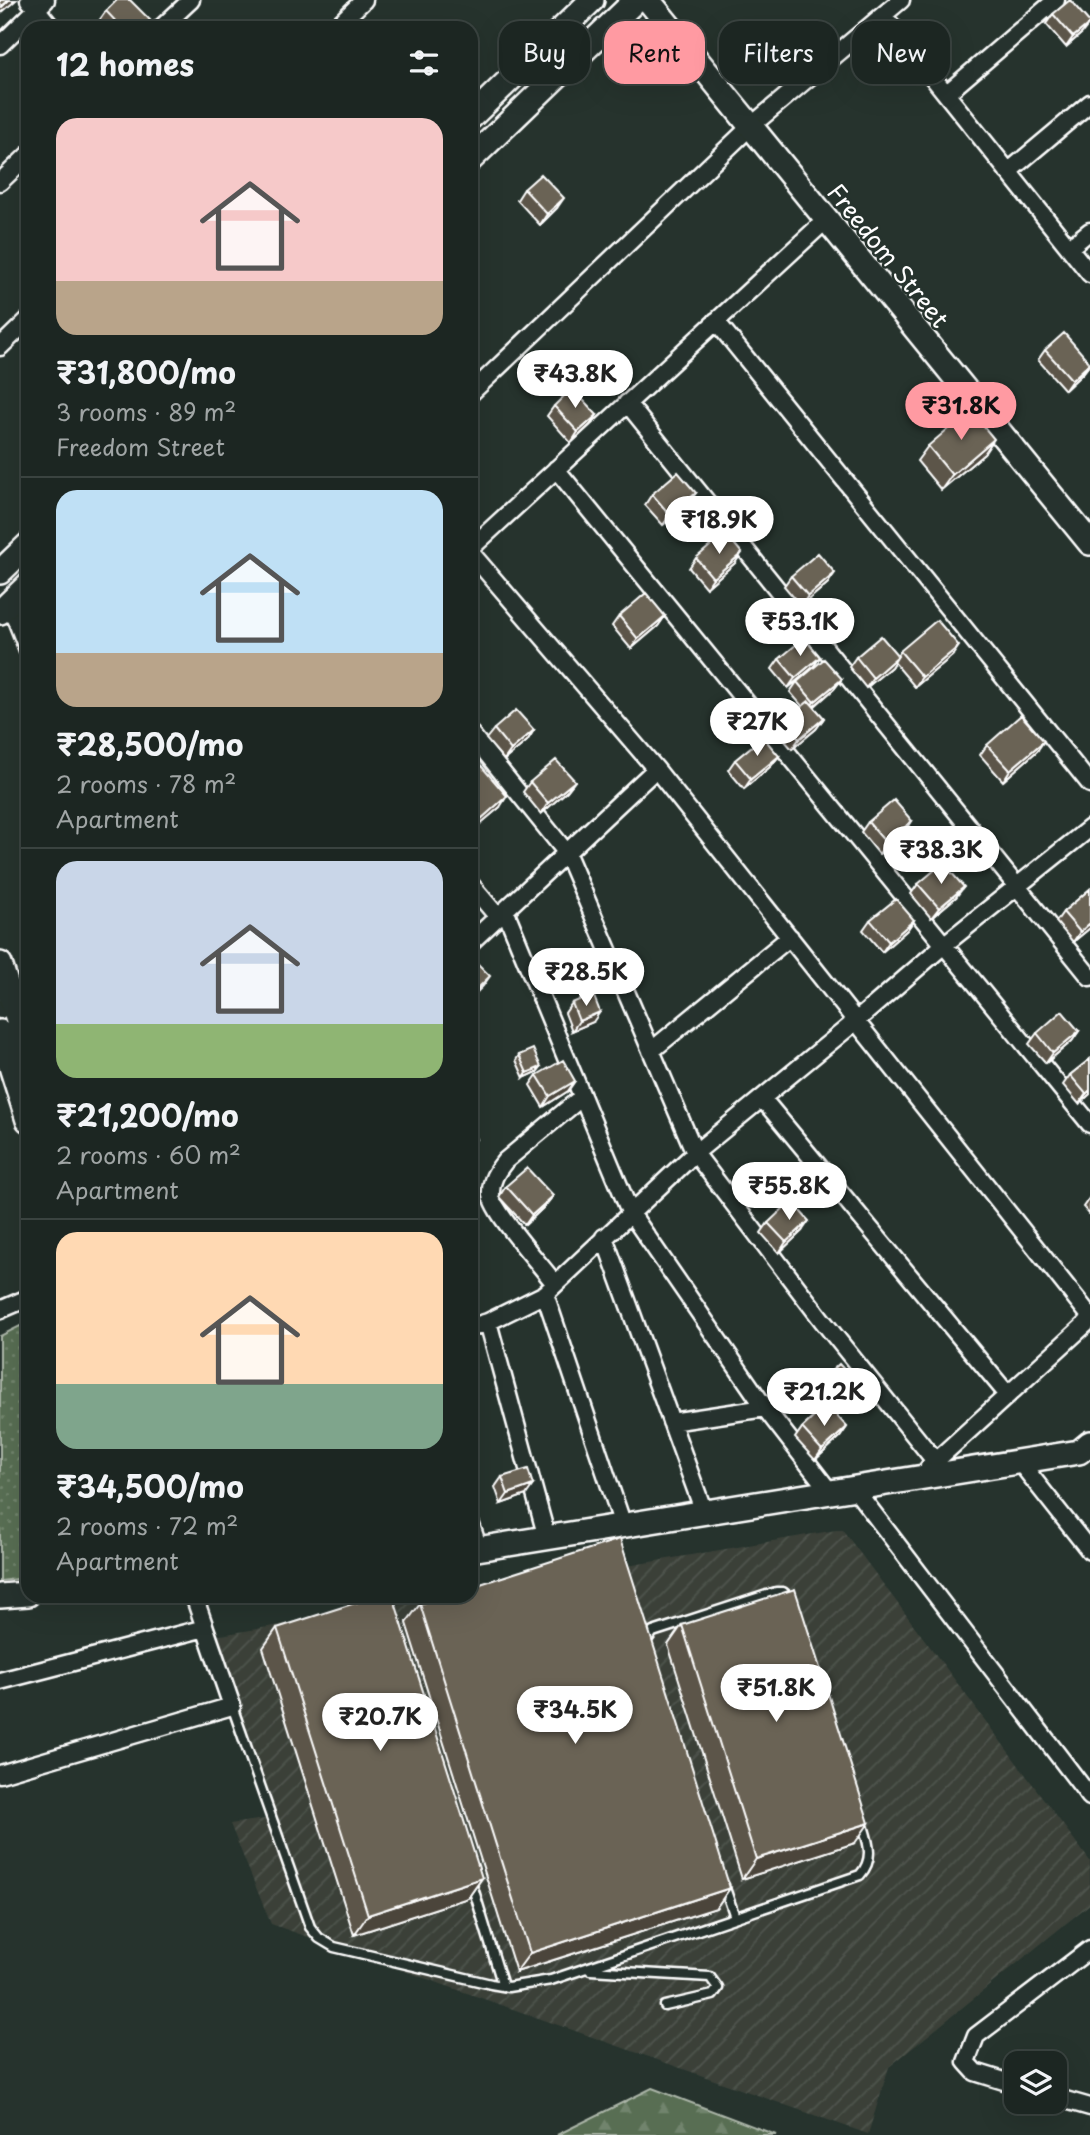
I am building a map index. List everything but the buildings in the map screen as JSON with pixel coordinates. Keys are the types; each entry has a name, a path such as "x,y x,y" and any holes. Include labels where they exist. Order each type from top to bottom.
{"street":[{"path":"168,21 191,0"},
{"path":"342,21 364,0"},
{"path":"478,110 592,0"},
{"path":"478,152 636,0"},
{"name":"Freedom Street","path":"648,0 1090,542"},
{"path":"478,386 751,126 901,0"},
{"path":"946,94 1056,0"},
{"path":"21,21 37,3 48,21"},
{"path":"883,15 1090,274"},
{"path":"0,45 21,21"},
{"path":"1008,172 1090,103"},
{"path":"0,182 21,162"},
{"path":"478,543 826,220"},
{"path":"1069,248 1090,231"},
{"path":"716,321 1090,784"},
{"path":"0,346 21,326"},
{"path":"627,403 1090,977"},
{"path":"555,469 1090,1124"},
{"path":"0,572 21,552"},
{"path":"478,558 656,769 1090,1318 917,1478"},
{"path":"21,592 5,607 21,637"},
{"path":"478,743 566,852 695,1153 822,1320 935,1461"},
{"path":"478,935 656,769"},
{"path":"478,1325 550,1289 695,1153 945,944 1090,828"},
{"path":"478,892 501,913 630,1212 765,1408 830,1492"},
{"path":"651,1051 789,937"},
{"path":"0,964 6,1004 21,1036"},
{"path":"6,1004 21,989"},
{"path":"0,1032 21,1098"},
{"path":"582,1097 505,1161 495,1173 491,1187 492,1198 495,1207 550,1289 623,1525"},
{"path":"762,1098 1008,1395"},
{"path":"604,1237 704,1512"},
{"path":"0,1310 21,1301"},
{"path":"488,1322 547,1538"},
{"path":"671,1422 765,1408"},
{"path":"478,1549 1079,1452 1090,1443"},
{"path":"1019,1461 1090,1551"},
{"path":"854,1488 1090,1797"},
{"path":"0,1596 21,1594"},
{"path":"0,1774 232,1706 196,1603"},
{"path":"0,1682 205,1628"},
{"path":"1004,2081 975,2073 966,2062 976,2036 1090,1949"},
{"path":"1067,2100 1090,2107"}],"lane":[{"path":"645,1649 646,1640 653,1632 776,1592 783,1592 790,1597 794,1609"},
{"path":"232,1706 310,1927 319,1938 334,1947 503,1986 526,1985 584,1969 860,1875 867,1866 870,1853 859,1814"},
{"path":"467,1866 503,1986"},
{"path":"722,1879 735,1917"},
{"path":"584,1969 710,1977 718,1988 713,1995 666,2006"}],"shaded area":[{"path":"842,1529 1090,1861 1090,1904 889,2067 868,2134 271,1924 230,1824 271,1818 215,1636 410,1603 478,1603 478,1592"}],"green space":[{"path":"21,1326 21,1579 0,1581 0,1336"},
{"path":"652,2088 776,2135 557,2135"}]}
